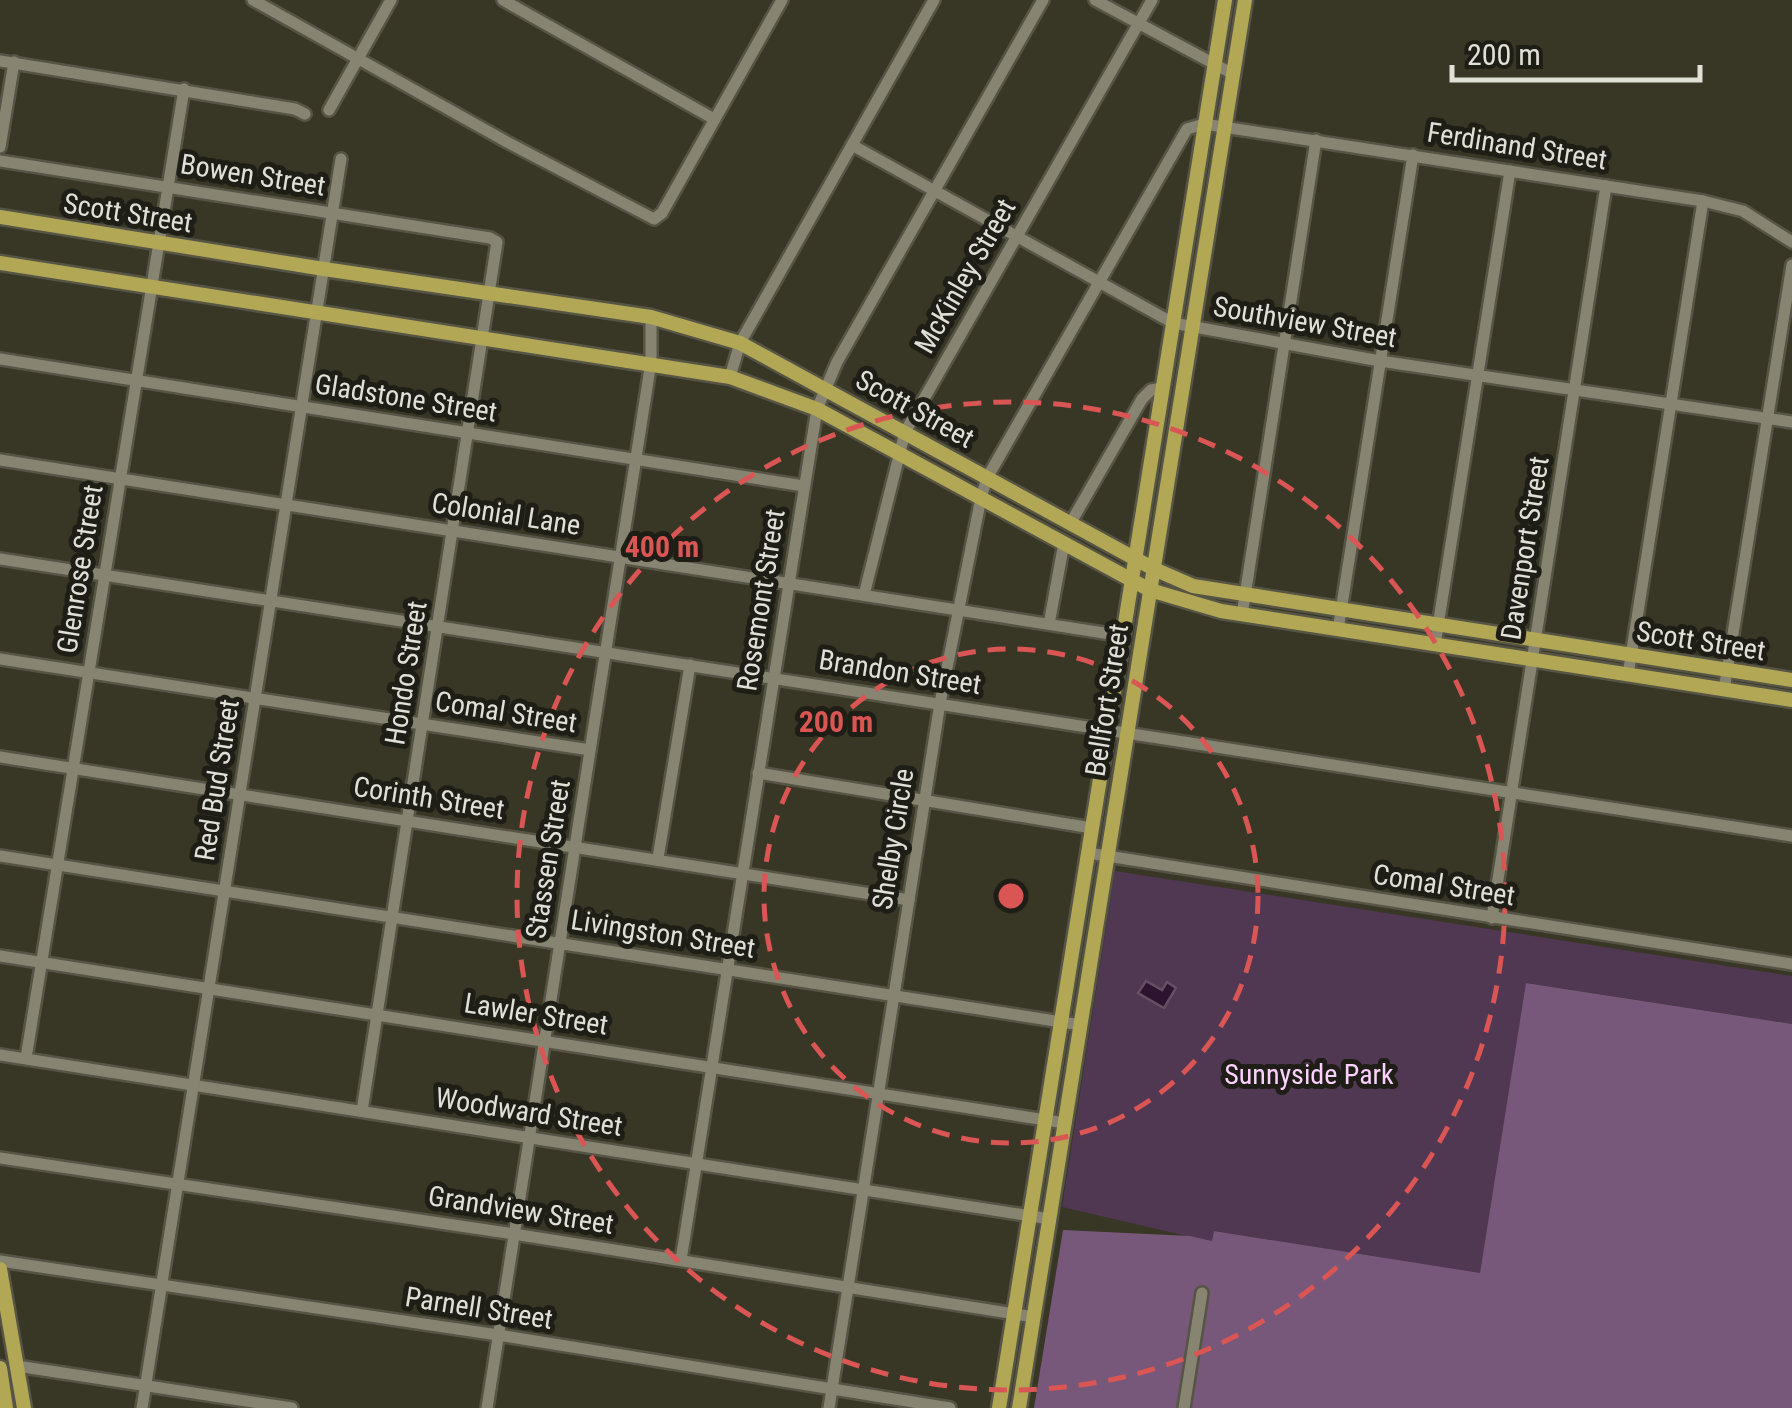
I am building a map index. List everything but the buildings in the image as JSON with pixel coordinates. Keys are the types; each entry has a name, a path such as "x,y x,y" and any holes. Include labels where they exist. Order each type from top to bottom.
{"main road":[{"name":"Bellfort Street","path":"1000,1408 1225,0"},
{"name":"Bellfort Street","path":"1019,1408 1245,0"},
{"name":"Scott Street","path":"0,217 324,270 651,317 740,344 1154,569 1193,586 1792,680"},
{"path":"1189,224 1208,226"},
{"name":"Scott Street","path":"0,263 730,377 817,409 1150,590 1201,607 1792,700"},
{"path":"1157,422 1177,425"},
{"path":"0,1265 24,1408"},
{"path":"0,1368 6,1408"}],"street":[{"path":"253,0 654,219 662,213 782,0"},
{"path":"330,110 391,0"},
{"path":"503,0 714,119"},
{"path":"730,377 740,344 934,0"},
{"name":"Rosemont Street","path":"681,1260 817,409 824,388 1043,0"},
{"path":"1095,0 1233,74"},
{"name":"McKinley Street","path":"864,595 905,432 1152,0"},
{"path":"0,147 7,62 184,89 305,114"},
{"name":"Glenrose Street","path":"26,1058 184,89"},
{"path":"1204,124 1224,127"},
{"name":"Shelby Circle","path":"829,1408 940,704 981,498 988,478 1183,136 1190,126 1204,124"},
{"name":"Ferdinand Street","path":"1224,127 1703,200 1743,211 1792,242"},
{"path":"1242,615 1316,140"},
{"name":"Southview Street","path":"852,145 1173,324 1380,361 1792,422"},
{"path":"1338,630 1413,156"},
{"name":"Red Bud Street","path":"142,1408 342,159"},
{"name":"Bowen Street","path":"0,161 333,212 497,242"},
{"path":"1435,645 1510,170"},
{"name":"Davenport Street","path":"1492,918 1606,186"},
{"path":"1628,675 1703,200"},
{"name":"Hondo Street","path":"362,1110 497,242"},
{"path":"1724,690 1792,265"},
{"name":"Stassen Street","path":"486,1408 636,460 650,362 651,317"},
{"name":"Gladstone Street","path":"0,359 804,486"},
{"path":"1070,524 1142,399 1151,390 1162,388"},
{"name":"Colonial Lane","path":"0,460 1123,636"},
{"path":"1048,624 1064,542"},
{"name":"Brandon Street","path":"0,559 1792,836"},
{"name":"Comal Street","path":"0,659 590,750"},
{"path":"658,858 690,665"},
{"name":"Corinth Street","path":"0,757 908,900"},
{"path":"758,773 1092,828"},
{"name":"Comal Street","path":"1088,853 1792,964"},
{"name":"Livingston Street","path":"0,856 1081,1024"},
{"name":"Lawler Street","path":"0,956 1065,1123"},
{"name":"Woodward Street","path":"0,1054 1050,1219"},
{"name":"Grandview Street","path":"0,1158 514,1234 1034,1318"},
{"name":"Parnell Street","path":"0,1265 162,1284 950,1408"},
{"path":"1184,1408 1202,1293"},
{"path":"17,1366 292,1408"}],"green space":[{"name":"Sunnyside Park","path":"1115,871 1792,976 1792,1024 1527,983 1480,1274 1215,1231 1213,1242 1062,1207"}],"shaded area":[{"path":"1146,981 1162,990 1167,982 1176,988 1164,1008 1138,993"},
{"path":"1526,983 1792,1024 1792,1408 1034,1408 1063,1230 1190,1236 1212,1241 1214,1231 1480,1273"}]}
